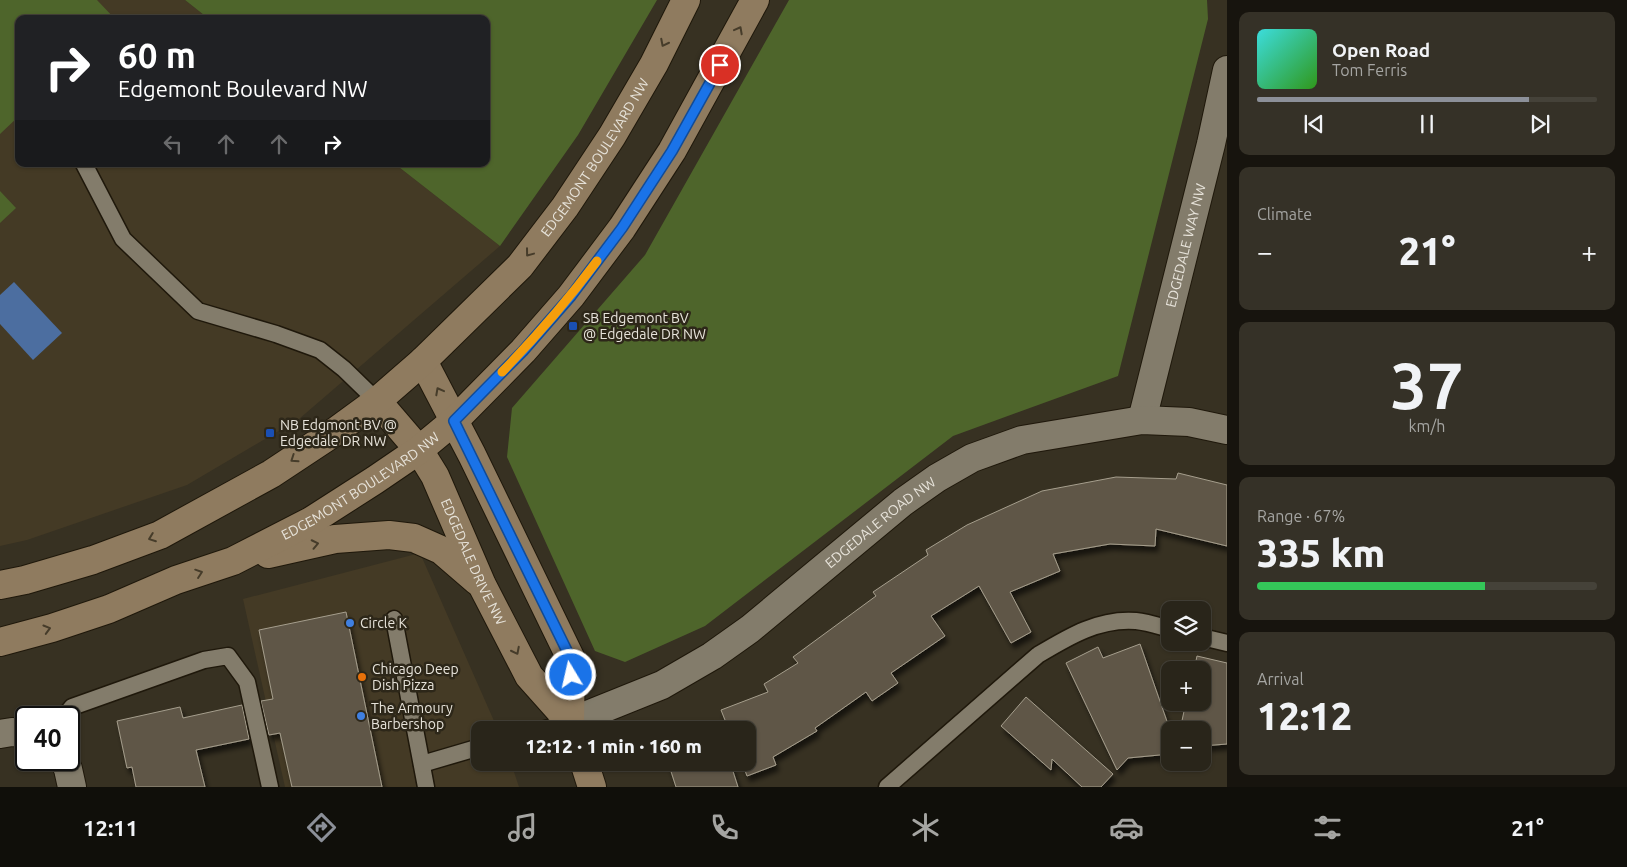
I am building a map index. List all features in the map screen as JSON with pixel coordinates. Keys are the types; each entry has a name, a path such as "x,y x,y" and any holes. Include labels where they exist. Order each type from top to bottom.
{"main road":[{"name":"EDGEMONT BOULEVARD NW","path":"0,586 93,560 160,535 271,474 377,401 423,361 520,266 565,207 612,136 654,64 686,0"},
{"name":"EDGEMONT BOULEVARD NW","path":"0,642 52,628 109,609 176,580 233,561 311,521 418,450 454,421 523,351 571,296 622,228 672,151 755,0"},
{"path":"423,361 571,659 572,721"},
{"name":"EDGEDALE DRIVE NW","path":"377,401 418,450 435,476 482,585 529,676 568,721"},
{"path":"233,561 335,539 389,535 414,538 440,550 482,585"},
{"path":"587,771 592,787"}],"street":[{"name":"EDGEDALE WAY NW","path":"1142,420 1211,144 1227,70"},
{"name":"EDGEDALE ROAD NW","path":"583,721 662,685 712,656 750,629 903,502 937,478 972,458 1022,440 1142,420 1189,422 1227,430"},
{"path":"0,734 15,732"},
{"path":"68,771 72,787"}],"lane":[{"path":"86,167 123,239 198,312 276,334 320,350 344,369 377,401"},
{"path":"394,618 426,787"},
{"path":"887,787 1038,655 1086,628 1109,622 1136,621 1161,627"},
{"path":"1211,639 1227,643"},
{"path":"75,706 204,660 228,656 247,682 270,787"},
{"path":"422,764 471,750"}],"shaded area":[{"path":"0,0 185,0 204,15 15,15 15,167 399,167 500,246 299,419 187,485 27,540 0,546"},
{"path":"420,553 494,721 471,721 471,771 514,771 519,787 285,787 243,599"}],"green space":[{"path":"0,0 97,0 111,15 15,15 15,120 0,134"},
{"path":"185,0 657,0 578,135 500,246 399,167 490,167 490,15 204,15"},
{"path":"789,0 1207,0 1208,19 1118,376 953,436 705,626 625,662 595,651 507,457 512,408 645,255"},
{"path":"0,191 16,208 0,223"}],"water":[{"path":"14,282 62,333 33,360 0,324 0,295"}],"building":[{"path":"1178,473 1227,485 1227,546 1156,529 1155,546 1110,544 1053,554 1060,571 1010,592 1031,632 1011,643 979,586 931,616 945,636 891,673 898,683 872,701 866,692 815,728 817,731 773,757 776,765 747,776 745,771 756,771 756,721 725,721 721,710 768,692 764,684 798,663 793,657 876,596 873,592 928,555 926,550 967,525 1042,491 1116,477 1176,479"},
{"path":"346,612 382,787 292,787 280,733 269,735 261,701 273,699 259,630"},
{"path":"1140,644 1161,704 1161,711 1163,711 1167,721 1161,721 1161,755 1128,758 1117,770 1066,663 1098,647 1103,658"},
{"path":"1197,656 1227,663 1227,744 1211,745 1211,721 1182,721 1184,711 1211,711 1211,661 1196,661"},
{"path":"1026,697 1113,774 1101,787 1082,787 1052,759 1051,770 1001,726"},
{"path":"242,705 249,739 196,750 205,787 136,787 132,767 127,768 117,721 180,707 183,718"},
{"path":"671,771 733,771 738,787 676,787"}],"slow traffic":[{"path":"502,372 571,296 597,261"}],"place":[{"name":"SB Edgemont BV @ Edgedale DR NW","path":"573,326"},
{"name":"NB Edgmont BV @ Edgedale DR NW","path":"270,433"},
{"name":"Circle K","path":"350,623"},
{"name":"Chicago Deep Dish Pizza","path":"362,677"},
{"name":"The Armoury Barbershop","path":"361,716"}],"route":[{"path":"571,675 571,659 454,421 523,351 571,296 622,228 672,151 720,65"}]}
